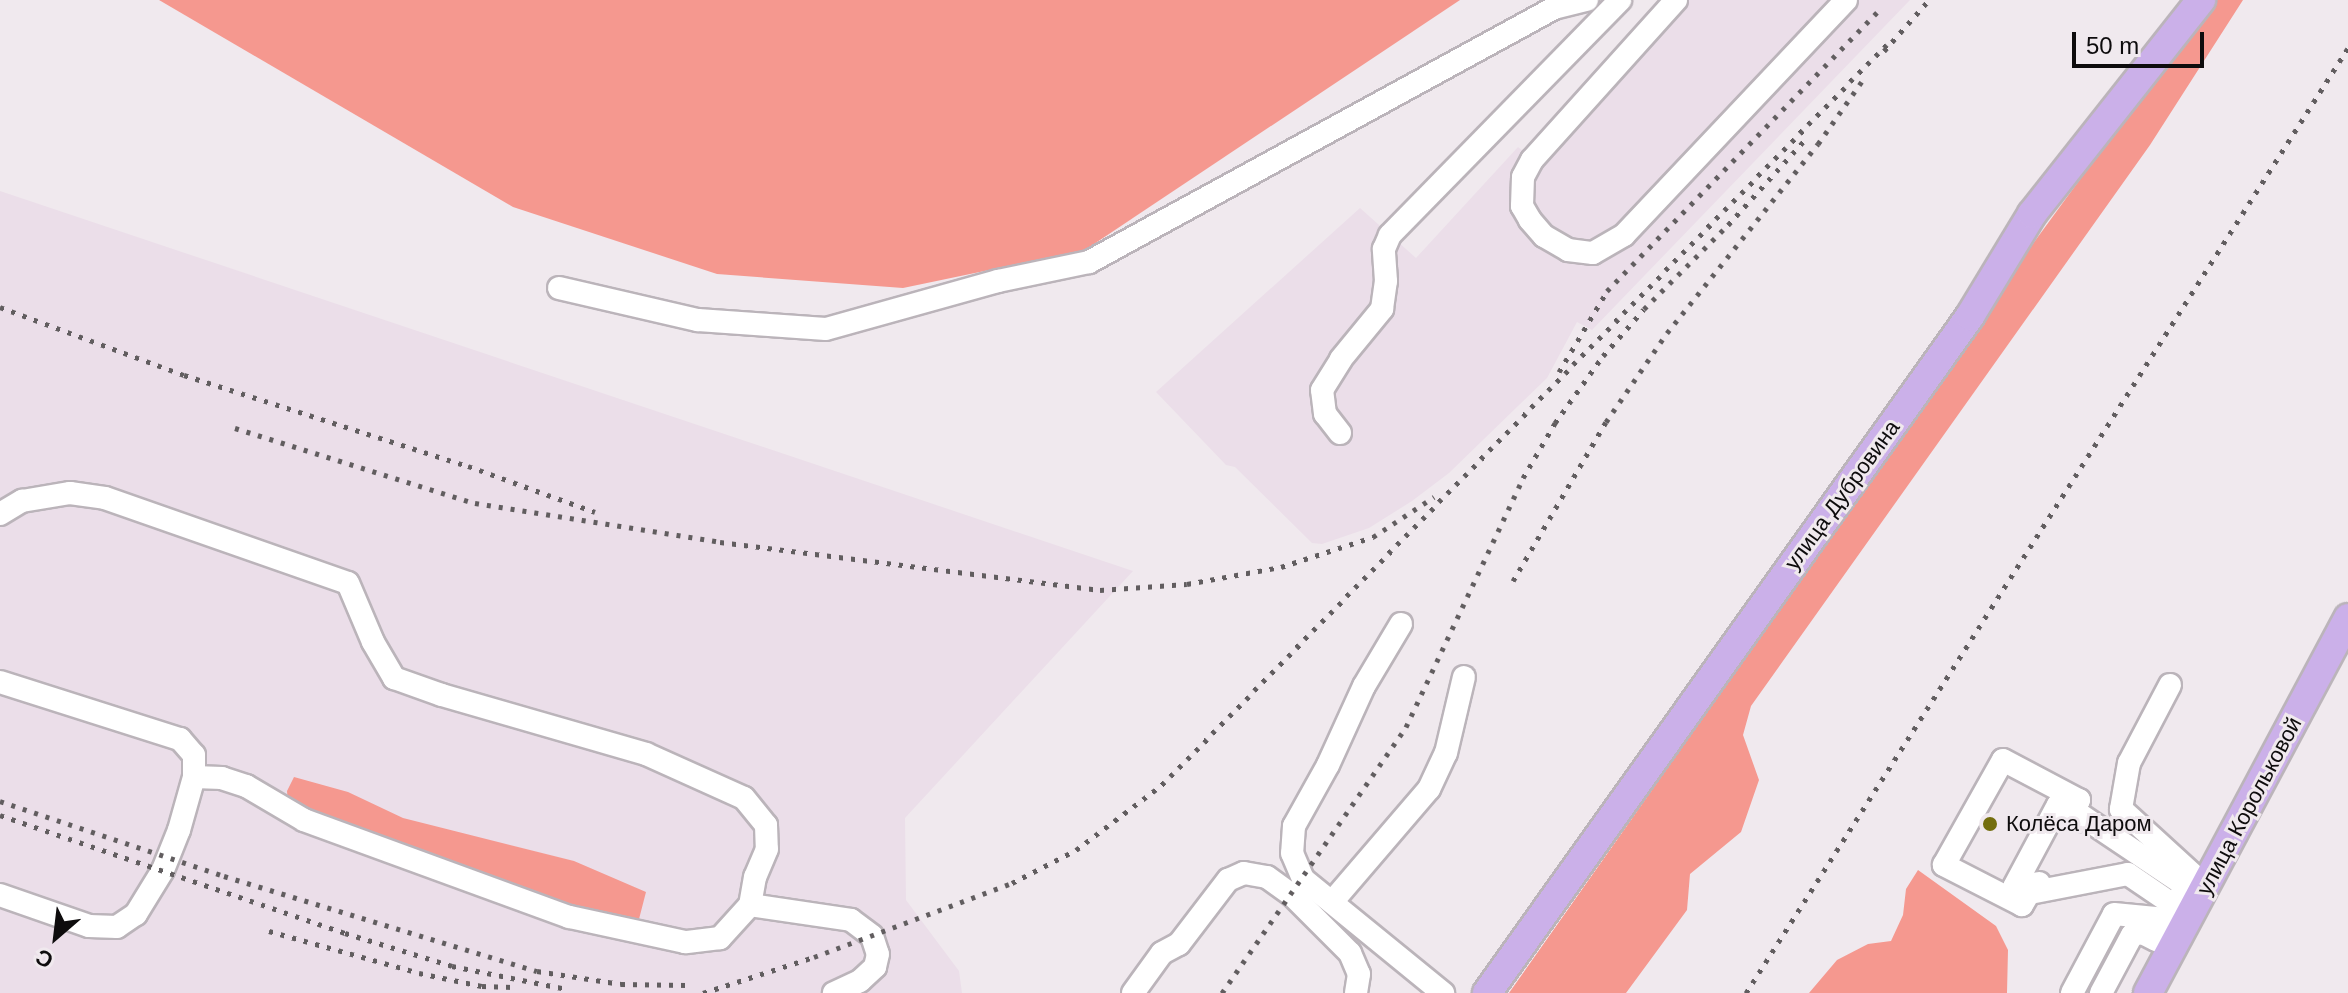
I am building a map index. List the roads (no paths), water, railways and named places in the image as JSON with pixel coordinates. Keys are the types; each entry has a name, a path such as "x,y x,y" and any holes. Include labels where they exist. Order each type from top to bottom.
{"main road":[{"name":"улица Дубровина","path":"1487,993 1970,316 2032,214 2201,0"},
{"name":"улица Корольковой","path":"2148,993 2173,929 2195,895 2348,618"}],"street":[{"path":"559,288 698,320 826,329 998,281 1089,262 1554,8 1587,0"},
{"path":"1340,433 1325,414 1322,390 1341,359 1382,309 1386,281 1384,249 1390,235 1620,0"},
{"path":"1676,0 1532,160 1523,177 1522,206 1530,220 1544,236 1568,250 1593,253 1624,235 1846,0"},
{"path":"0,514 22,501 70,493 105,498 348,583 373,642 394,678 442,695 646,754 744,798 766,825 767,849 755,877 750,905 720,938 685,942 569,917 317,826 246,786 222,778 194,777"},
{"path":"1401,624 1364,686 1328,765 1294,826 1292,853 1303,879 1443,993"},
{"path":"1332,902 1429,789 1446,753 1464,677"},
{"path":"0,682 180,739 194,755 194,777 179,830 163,870 136,914 117,927 89,926 0,895"},
{"path":"2170,685 2129,763 2121,809 2195,895"},
{"path":"2003,760 2079,800 2073,810 2195,895 2175,906 2128,874 2029,893 2022,905 1944,865 2003,760"},
{"path":"2144,867 2014,887 2058,805 2144,867 2195,895"},
{"path":"1133,993 1162,953 1179,944 1228,880 1244,873 1267,877 1292,895 1350,953 1359,974 1356,993"},
{"path":"750,905 851,920 872,936 878,954 875,967 860,981 834,993"},
{"path":"2072,993 2114,914 2166,919 2173,929"},
{"path":"2089,993 2126,925 2173,929"},
{"path":"2101,993 2132,935 2142,933 2156,940 2173,929"}],"railway":[{"path":"1884,51 1929,0"},
{"path":"1559,372 1607,291 1881,8"},
{"path":"703,993 814,957 1012,883 1076,850 1162,785 1889,42"},
{"path":"1746,993 2348,48"},
{"path":"1513,581 1606,422 1667,333 1818,144 1865,77"},
{"path":"1222,993 1406,727 1523,478 1555,423 1603,356 1644,309 1728,225 1804,141"},
{"path":"0,307 184,375 468,466 595,512"},
{"path":"235,428 475,503 720,542 1100,590 1187,584 1281,567 1373,537 1434,497"},
{"path":"0,801 224,876 537,971 621,984 686,985"},
{"path":"0,815 345,933 452,966 567,989"},
{"path":"269,931 419,973 482,986 513,987"}],"place":[{"name":"Колёса Даром","path":"1990,824"}]}
